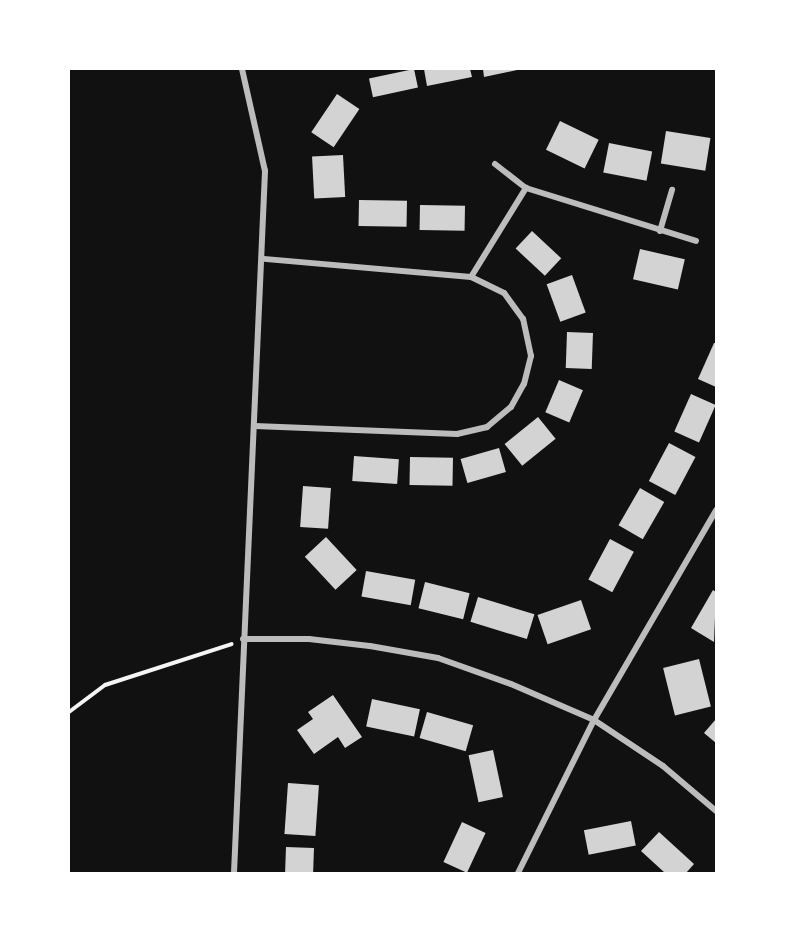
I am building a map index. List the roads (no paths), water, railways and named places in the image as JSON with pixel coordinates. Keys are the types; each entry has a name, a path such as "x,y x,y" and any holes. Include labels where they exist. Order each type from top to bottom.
{"street":[{"path":"234,873 243,639 264,259 265,171 242,69"},
{"path":"495,164 526,188 696,241"},
{"path":"471,277 526,188"},
{"path":"660,231 672,190"},
{"path":"255,426 436,435 487,426 511,406 524,384 531,356 523,319 504,293 471,277 264,259"},
{"path":"518,873 594,720 716,510"},
{"path":"243,639 309,639 438,658 594,720 663,766 716,812"}]}
